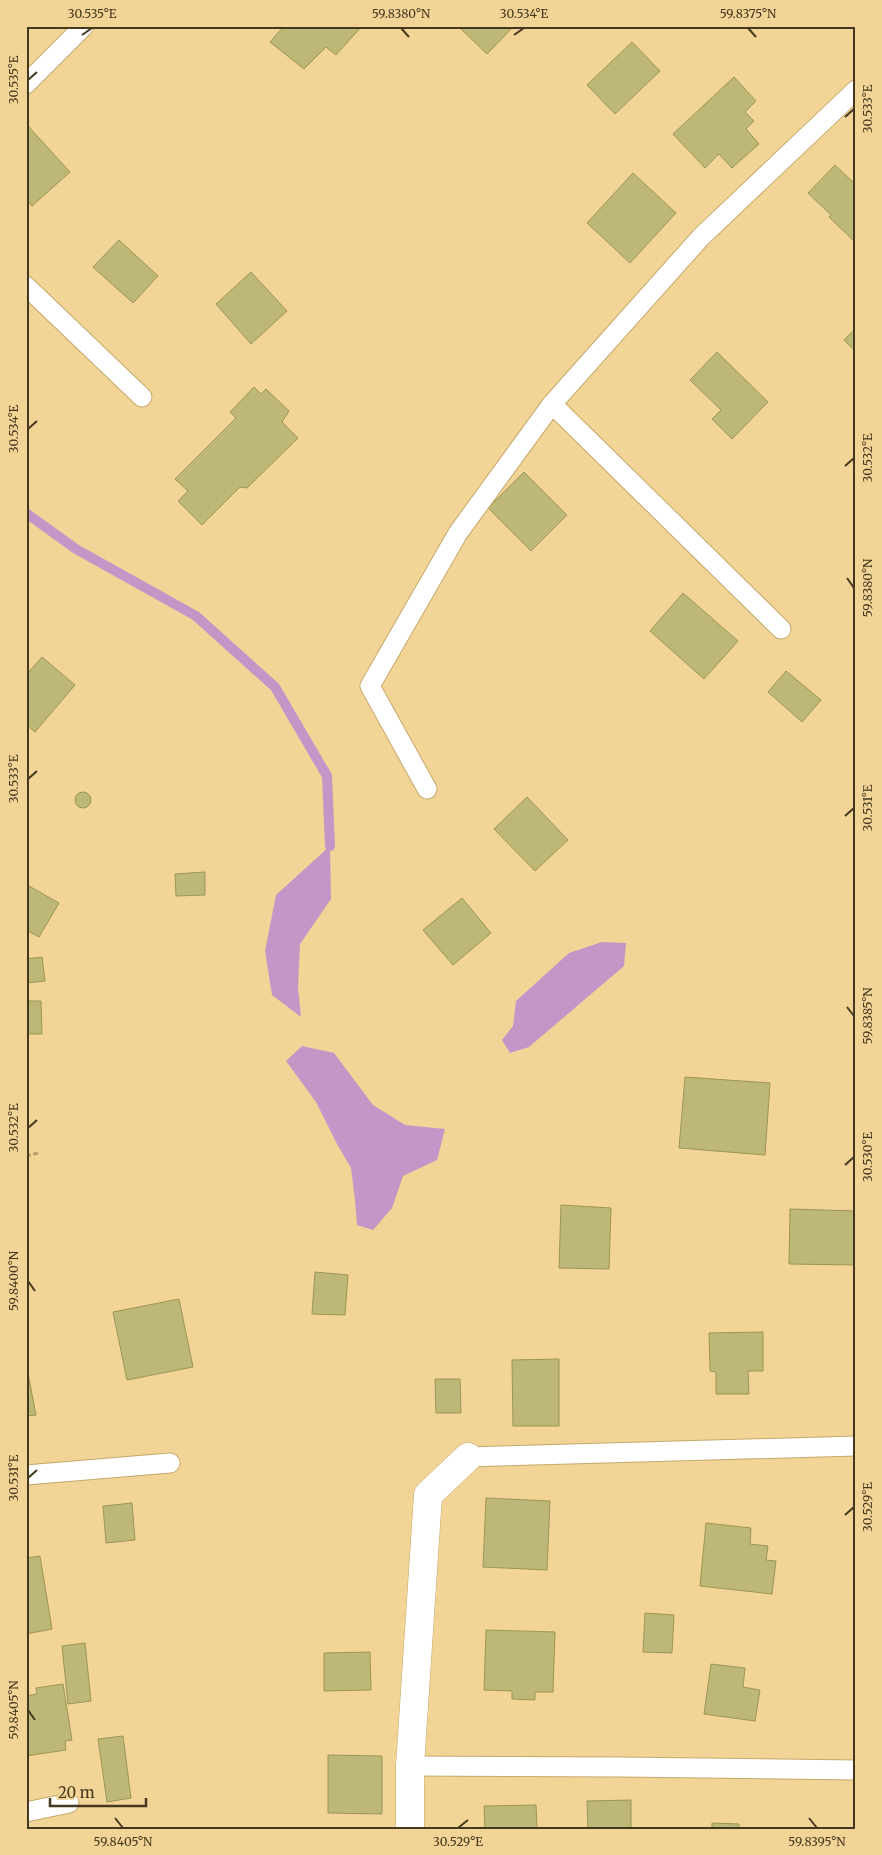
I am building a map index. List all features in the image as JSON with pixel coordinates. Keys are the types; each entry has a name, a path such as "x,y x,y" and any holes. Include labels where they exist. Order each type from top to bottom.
{"street":[{"path":"410,1829 410,1766 428,1495 468,1457"}],"lane":[{"path":"26,84 84,26"},
{"path":"427,788 370,686 458,533 552,404 701,237 856,90"},
{"path":"26,286 142,397"},
{"path":"552,404 781,629"},
{"path":"468,1457 856,1446"},
{"path":"26,1475 170,1463"},
{"path":"410,1766 610,1766 856,1770"},
{"path":"26,1812 69,1803"}],"path":[{"path":"26,1156 38,1153"}],"shaded area":[{"path":"330,846 331,899 300,944 298,987 301,1017 272,995 265,951 276,895"},
{"path":"602,942 626,943 624,966 529,1047 510,1053 502,1040 513,1026 516,1001 569,953"},
{"path":"302,1046 334,1053 373,1105 405,1125 445,1129 437,1160 403,1176 392,1208 373,1230 357,1225 351,1168 316,1102 286,1061"}],"building":[{"path":"284,26 362,26 336,55 326,47 304,69 270,42"},
{"path":"461,26 514,26 487,54 460,28"},
{"path":"632,42 660,71 615,114 587,85"},
{"path":"734,77 756,101 745,112 754,121 746,129 759,144 732,168 719,154 705,168 673,134"},
{"path":"28,126 70,172 32,206 26,200 26,127"},
{"path":"835,165 856,185 856,243 808,193"},
{"path":"633,173 676,213 630,263 587,223"},
{"path":"119,240 158,276 133,303 93,267"},
{"path":"251,272 287,311 251,344 216,304"},
{"path":"856,328 856,352 844,340"},
{"path":"717,352 768,402 732,439 712,419 721,410 690,380"},
{"path":"254,387 261,394 266,389 289,411 282,422 298,438 247,488 240,487 202,525 178,501 188,491 175,479 236,418 230,412"},
{"path":"524,472 567,515 531,551 488,508"},
{"path":"683,593 738,641 704,679 650,631"},
{"path":"42,657 75,685 35,732 26,724 26,675"},
{"path":"786,671 821,700 802,722 768,692"},
{"path":"83,792 91,800 83,808 75,800"},
{"path":"527,797 568,840 535,871 494,829"},
{"path":"205,872 205,895 176,896 175,874"},
{"path":"29,886 59,903 39,937 26,930 26,891"},
{"path":"462,898 491,933 453,965 423,930"},
{"path":"42,957 45,981 26,983 26,959"},
{"path":"26,1001 41,1001 42,1034 26,1034"},
{"path":"685,1077 770,1083 765,1155 679,1148"},
{"path":"561,1205 611,1208 609,1269 559,1268"},
{"path":"790,1209 856,1211 856,1265 789,1264"},
{"path":"315,1272 348,1275 345,1315 312,1314"},
{"path":"179,1299 193,1367 127,1380 113,1312"},
{"path":"763,1332 763,1371 748,1371 749,1394 716,1394 716,1372 710,1371 709,1333"},
{"path":"559,1359 559,1426 513,1426 512,1360"},
{"path":"26,1363 36,1415 26,1416"},
{"path":"435,1379 460,1379 461,1413 436,1413"},
{"path":"486,1498 550,1501 547,1570 483,1567"},
{"path":"132,1503 135,1540 106,1543 103,1506"},
{"path":"706,1523 751,1528 750,1544 768,1546 766,1560 776,1561 772,1594 700,1586"},
{"path":"40,1556 52,1629 26,1634 26,1558"},
{"path":"645,1613 674,1615 672,1653 643,1652"},
{"path":"486,1630 555,1632 553,1692 535,1692 535,1700 512,1699 512,1691 484,1690"},
{"path":"85,1643 91,1701 68,1704 62,1646"},
{"path":"370,1652 371,1690 324,1691 324,1653"},
{"path":"711,1664 745,1668 743,1687 760,1690 755,1721 704,1714"},
{"path":"63,1684 72,1740 65,1741 66,1750 26,1756 26,1696 37,1694 36,1688"},
{"path":"123,1736 131,1798 107,1802 98,1739"},
{"path":"328,1755 382,1756 382,1814 328,1813"},
{"path":"631,1800 631,1829 588,1829 587,1801"},
{"path":"536,1805 537,1829 485,1829 484,1806"},
{"path":"712,1823 739,1824 739,1829 712,1829"}],"waterway":[{"path":"26,513 76,549 196,616 275,687 327,776 330,846"}]}
